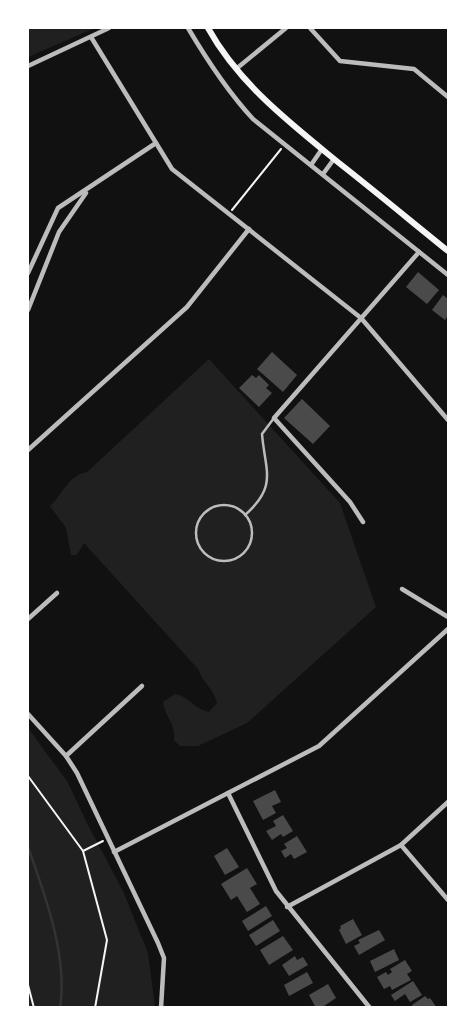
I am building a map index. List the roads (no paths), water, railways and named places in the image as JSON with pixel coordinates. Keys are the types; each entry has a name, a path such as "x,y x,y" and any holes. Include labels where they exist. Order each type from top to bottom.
{"main road":[{"path":"208,28 236,69 255,92 322,150 448,251"}],"street":[{"path":"28,66 109,28"},
{"path":"188,28 214,72 235,100 254,119 448,275"},
{"path":"236,69 286,28"},
{"path":"310,28 340,61 414,69 448,98"},
{"path":"90,37 172,168 362,318 448,420"},
{"path":"28,273 58,208 156,143"},
{"path":"311,165 322,150"},
{"path":"323,174 334,159"},
{"path":"28,310 59,232 86,191"},
{"path":"28,450 187,307 249,229"},
{"path":"363,522 350,502 274,418 420,252"},
{"path":"402,589 448,618"},
{"path":"28,619 57,593"},
{"path":"114,852 319,746 448,629"},
{"path":"66,756 142,686"},
{"path":"28,714 66,756 77,773 164,958 161,1008"},
{"path":"228,793 276,891 370,1008"},
{"path":"287,907 401,845 448,802"},
{"path":"401,845 448,900"}],"lane":[{"path":"245,515 260,502 264,492 268,468 262,434 274,418"},
{"path":"221,505 239,509 245,515 252,533 246,550 230,560 221,561 204,552 199,545 197,528 205,512 221,505"}],"waterway":[{"path":"28,847 48,905 58,947 62,988 60,1008"}]}
